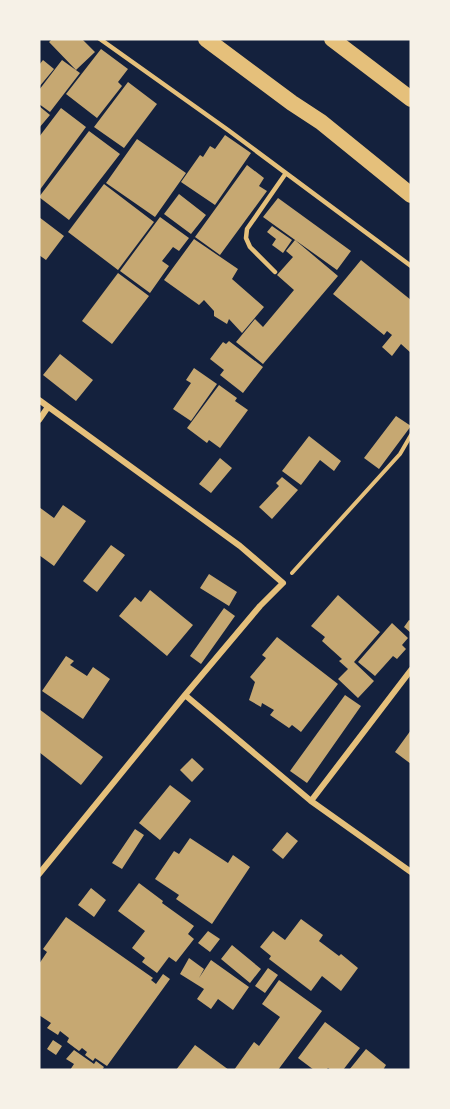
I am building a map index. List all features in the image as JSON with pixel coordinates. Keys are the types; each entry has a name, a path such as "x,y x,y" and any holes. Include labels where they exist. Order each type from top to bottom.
{"highway":[{"path":"206,39 321,122 411,195"},
{"path":"332,39 411,99"}],"street":[{"path":"39,400 240,546 283,583 260,606 185,695 39,874"},
{"path":"39,420 48,407"},
{"path":"311,801 411,670"},
{"path":"185,695 311,801 411,872"}],"lane":[{"path":"100,39 228,130 411,266"},
{"path":"274,272 250,247 246,238 247,229 286,173"}],"path":[{"path":"283,583 400,454 411,435"}],"building":[{"path":"52,39 82,39 95,52 76,70 49,42"},
{"path":"101,49 128,69 118,82 122,86 97,118 66,94"},
{"path":"43,60 54,69 39,87 39,65"},
{"path":"62,60 80,73 50,112 39,104 39,90"},
{"path":"128,82 157,104 124,148 94,127"},
{"path":"39,106 50,115 39,128"},
{"path":"61,108 86,127 39,191 39,137"},
{"path":"89,131 120,154 69,220 39,197"},
{"path":"225,135 251,153 215,205 181,182 200,155 203,157 210,146 215,149"},
{"path":"137,139 186,173 155,217 106,183"},
{"path":"247,165 264,178 259,186 267,191 220,255 195,237"},
{"path":"104,184 154,222 118,270 68,232"},
{"path":"179,194 206,215 191,234 164,214"},
{"path":"278,198 351,251 337,270 263,217"},
{"path":"39,217 64,236 46,260 39,255"},
{"path":"160,217 189,238 179,251 173,247 162,261 169,266 150,293 120,271"},
{"path":"272,226 292,240 283,253 272,245 276,239 267,232"},
{"path":"194,239 238,269 232,279 264,307 242,333 229,319 227,324 214,316 214,311 204,300 199,305 164,280"},
{"path":"295,240 338,276 263,364 236,342 255,319 263,327 294,290 277,275 293,257 286,251"},
{"path":"361,260 411,300 411,353 401,344 392,356 382,347 392,335 387,331 384,335 333,294"},
{"path":"118,273 149,296 112,344 82,321"},
{"path":"229,341 263,367 243,393 220,375 224,370 210,359 223,342 226,344"},
{"path":"60,354 93,380 76,401 43,375"},
{"path":"194,368 217,384 191,421 173,409 191,383 186,380"},
{"path":"219,385 237,398 235,401 248,410 220,448 209,440 207,443 187,428"},
{"path":"396,416 411,426 379,469 364,458"},
{"path":"309,436 341,461 334,471 320,460 301,485 282,471"},
{"path":"220,458 232,468 211,493 199,484"},
{"path":"282,477 298,490 272,519 259,507 279,486 276,483"},
{"path":"63,505 86,521 54,566 39,555 39,507 54,518"},
{"path":"111,545 125,555 97,592 83,581"},
{"path":"209,574 237,592 229,606 200,588"},
{"path":"150,590 193,625 167,656 119,616 135,597 141,602"},
{"path":"338,595 380,632 354,662 374,681 358,698 338,679 348,669 339,661 342,659 322,641 325,637 311,626"},
{"path":"224,608 235,616 201,664 190,656"},
{"path":"409,620 411,621 411,633 404,627"},
{"path":"392,623 408,638 402,645 406,649 397,659 393,656 375,676 358,662"},
{"path":"277,637 338,684 301,732 292,725 289,728 270,715 274,710 262,703 261,707 249,700 255,682 250,677 266,658 262,655"},
{"path":"66,656 74,661 70,665 87,676 93,667 110,679 83,719 42,691"},
{"path":"345,695 361,706 307,783 290,771"},
{"path":"39,709 103,757 81,785 39,752"},
{"path":"411,730 411,764 395,752"},
{"path":"192,758 204,769 192,782 180,770"},
{"path":"170,785 191,801 160,840 139,823"},
{"path":"135,829 144,835 122,869 112,863"},
{"path":"287,832 298,841 283,859 272,850"},
{"path":"190,838 228,863 233,855 250,867 212,924 176,899 179,895 155,879 174,851 179,854"},
{"path":"139,883 194,926 188,934 194,939 176,962 169,957 157,973 142,962 145,958 132,948 145,931 118,911"},
{"path":"91,888 106,900 94,917 78,905"},
{"path":"66,917 153,978 151,980 156,984 163,974 170,979 107,1066 95,1058 93,1061 85,1055 87,1052 82,1048 79,1051 67,1042 69,1038 60,1031 58,1035 47,1028 51,1023 39,1015 39,964 47,952 43,949"},
{"path":"301,919 323,935 319,941 339,956 341,954 358,968 341,991 322,976 311,991 269,959 271,956 260,947 273,931 285,940"},
{"path":"208,931 220,939 210,952 198,943"},
{"path":"232,945 261,969 250,983 221,959"},
{"path":"189,958 204,969 199,978 211,960 249,987 233,1010 218,999 211,1009 197,999 204,989 180,974"},
{"path":"268,968 278,975 265,993 255,986"},
{"path":"279,980 322,1011 278,1070 234,1070 254,1042 259,1046 280,1017 262,1004"},
{"path":"325,1022 360,1048 343,1070 328,1068 314,1070 298,1058"},
{"path":"53,1040 62,1046 56,1055 47,1049"},
{"path":"195,1045 229,1070 176,1070"},
{"path":"366,1049 386,1065 383,1070 349,1070"},
{"path":"74,1050 94,1064 96,1061 104,1067 102,1070 70,1070 74,1064 66,1059"}]}
